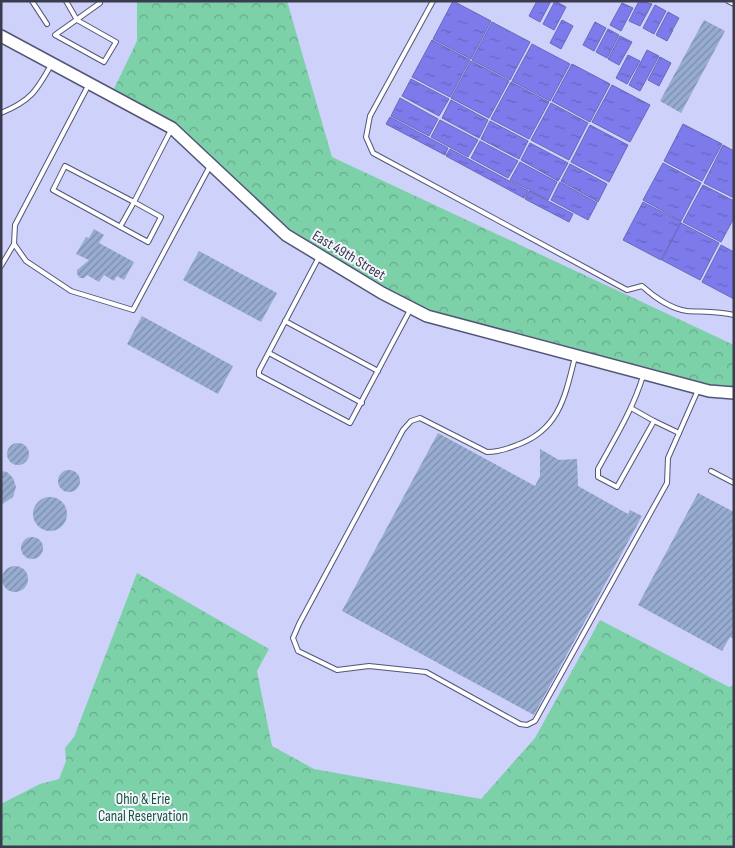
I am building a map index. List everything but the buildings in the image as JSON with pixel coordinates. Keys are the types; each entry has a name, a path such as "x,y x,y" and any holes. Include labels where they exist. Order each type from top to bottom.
{"street":[{"name":"East 49th Street","path":"1,36 172,128 286,234 320,256 427,316 698,388 734,393"}],"lane":[{"path":"32,1 46,24"},
{"path":"66,1 77,20 116,42 104,62 55,35 77,20 100,3 99,1"},
{"path":"433,1 370,116 366,137 373,153 627,290 642,286 652,295 685,311 705,310 734,315"},
{"path":"728,1 734,4"},
{"path":"1,113 22,104 39,87 52,63"},
{"path":"1,266 14,244 15,225 89,83"},
{"path":"120,227 172,128"},
{"path":"14,244 26,261 72,291 133,310 211,164"},
{"path":"65,166 134,202 161,217 148,242 53,190 65,166"},
{"path":"320,256 259,374 349,423 362,403 412,308"},
{"path":"285,321 378,371"},
{"path":"269,353 362,403"},
{"path":"576,356 561,401 553,418 546,430 537,437 496,452 487,452 420,418 412,421 403,430 298,624 293,638 298,651 337,670 369,666 426,672 520,724 527,725 535,721 667,482 668,458 698,388"},
{"path":"644,374 631,408 598,469 598,476 617,487 654,421"},
{"path":"631,408 678,433"},
{"path":"711,471 734,483"}],"green space":[{"path":"137,1 287,1 332,157 734,345 734,393 427,316 286,235 172,128 111,95 137,41"},
{"name":"Ohio & Erie Canal Reservation","path":"137,573 269,649 257,671 272,746 314,769 481,799 535,738 600,620 729,687 734,685 734,847 1,847 1,804 40,784 59,779 66,761 65,748 74,737"}],"water":[{"path":"453,1 491,21 471,59 433,39"},
{"path":"537,1 551,1 540,22 529,16"},
{"path":"555,1 566,7 554,30 543,24"},
{"path":"639,1 652,4 640,26 629,21"},
{"path":"622,3 633,8 621,31 610,25"},
{"path":"655,5 666,11 654,34 643,28"},
{"path":"668,12 679,18 673,29 670,28 673,30 667,41 656,35"},
{"path":"562,20 573,26 561,49 550,43"},
{"path":"492,22 530,42 510,80 472,60"},
{"path":"595,22 606,28 594,51 583,45"},
{"path":"608,29 619,35 607,58 596,52"},
{"path":"620,36 632,42 619,65 608,59"},
{"path":"432,40 470,60 450,97 412,77"},
{"path":"532,44 570,64 550,101 512,81"},
{"path":"647,50 659,56 640,91 629,85"},
{"path":"628,55 640,61 627,84 616,78"},
{"path":"660,57 671,63 659,86 648,80"},
{"path":"471,61 509,81 489,118 451,98"},
{"path":"572,64 610,84 590,122 552,101"},
{"path":"411,79 449,99 439,116 402,96"},
{"path":"511,82 549,102 529,139 491,119"},
{"path":"612,85 650,105 630,142 592,122"},
{"path":"400,98 438,119 429,136 391,116"},
{"path":"451,100 488,120 479,138 442,118"},
{"path":"551,103 588,123 569,160 531,140"},
{"path":"390,117 448,148 445,155 386,124"},
{"path":"440,120 478,140 468,157 431,137"},
{"path":"490,121 528,141 519,159 481,139"},
{"path":"683,124 722,144 702,181 664,161"},
{"path":"590,125 628,145 609,182 571,162"},
{"path":"480,141 518,161 508,178 471,158"},
{"path":"530,143 568,163 558,181 521,160"},
{"path":"723,145 734,151 734,198 704,183"},
{"path":"450,149 528,191 524,198 446,156"},
{"path":"520,162 557,182 548,200 510,180"},
{"path":"663,163 701,183 681,221 643,200"},
{"path":"570,164 607,184 598,202 561,181"},
{"path":"560,182 597,203 588,220 551,200"},
{"path":"703,185 734,201 734,218 721,242 683,222"},
{"path":"529,191 573,214 569,222 525,199"},
{"path":"643,202 681,222 661,260 623,240"},
{"path":"681,223 719,243 700,280 662,260"},
{"path":"721,245 734,252 734,299 702,282"}]}
